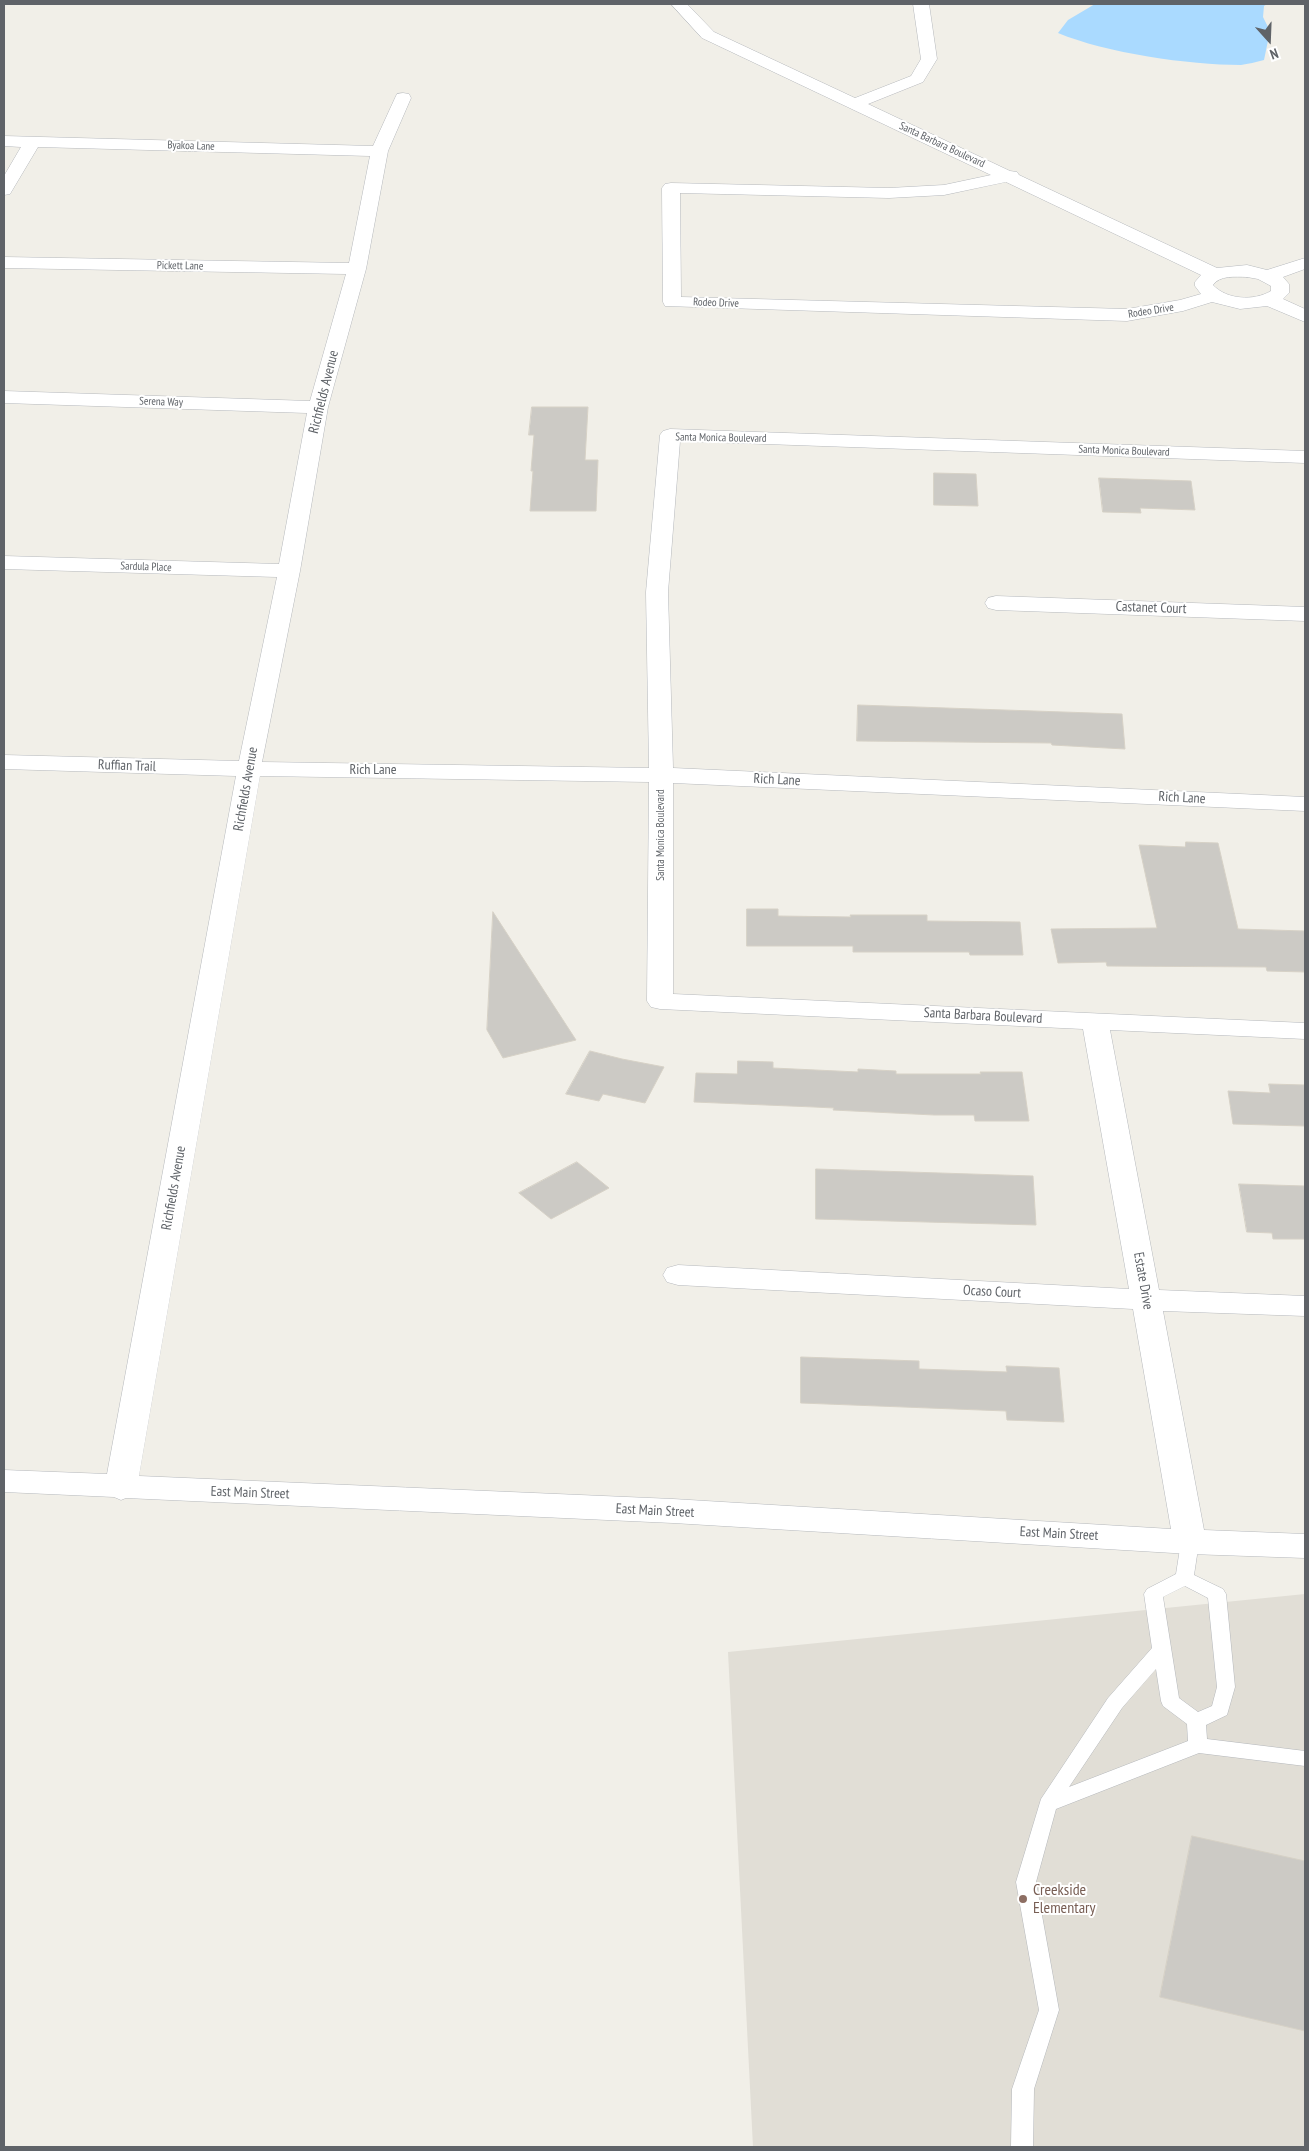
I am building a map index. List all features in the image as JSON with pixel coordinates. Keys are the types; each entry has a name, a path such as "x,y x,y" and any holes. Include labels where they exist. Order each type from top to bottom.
{"street":[{"name":"Santa Barbara Boulevard","path":"679,4 708,35 1011,176 1214,274"},
{"path":"854,104 917,79 929,59 921,4"},
{"name":"Richfields Avenue","path":"121,1488 249,769 289,571 318,407 357,270 379,151 403,98"},
{"name":"Byakoa Lane","path":"4,140 379,151"},
{"path":"4,190 34,141"},
{"name":"Rodeo Drive","path":"1011,176 944,190 889,193 671,188 672,302 1126,315 1183,305 1213,296"},
{"name":"Pickett Lane","path":"4,262 357,270"},
{"path":"1268,276 1305,263"},
{"path":"1247,271 1268,276 1280,284 1282,289 1280,293 1270,300 1259,302 1234,302 1213,296 1204,286 1204,282 1214,274 1224,272 1247,271"},
{"path":"1270,300 1305,316"},
{"name":"Serena Way","path":"4,397 318,407"},
{"name":"Santa Monica Boulevard","path":"660,1001 661,774 657,592 670,435 1305,457"},
{"name":"Sardula Place","path":"4,562 289,571"},
{"name":"Castanet Court","path":"996,603 1305,614"},
{"name":"Ruffian Trail","path":"4,762 249,769"},
{"name":"Rich Lane","path":"249,769 661,774 1305,804"},
{"name":"Santa Barbara Boulevard","path":"660,1001 1305,1031"},
{"name":"Estate Drive","path":"1095,1021 1190,1542"},
{"name":"Ocaso Court","path":"678,1275 1147,1300 1305,1306"},
{"name":"East Main Street","path":"4,1481 121,1488 656,1510 1190,1542 1305,1546"}],"lane":[{"path":"1185,1578 1190,1542"},
{"path":"1185,1578 1153,1594 1170,1701 1196,1721 1198,1745"},
{"path":"1185,1578 1217,1594 1226,1687 1220,1710 1196,1721"},
{"path":"1022,2147 1022,2089 1049,2010 1026,1882 1048,1804 1115,1703 1161,1651"},
{"path":"1048,1804 1198,1745 1305,1759"}],"shaded area":[{"name":"Creekside Elementary","path":"1305,1594 1305,2147 753,2147 728,1652"}],"water":[{"path":"1095,4 1267,4 1264,6 1263,17 1270,31 1264,60 1241,65 1173,60 1123,52 1058,33 1068,20"}],"building":[{"path":"532,407 588,407 585,460 598,460 596,511 530,511 534,435 529,435"},
{"path":"934,473 976,474 978,506 934,505"},
{"path":"1099,478 1191,481 1195,510 1140,508 1141,513 1103,512"},
{"path":"858,705 1122,714 1125,749 1052,745 1051,743 857,741"},
{"path":"1186,842 1218,843 1238,929 1305,931 1305,972 1267,971 1266,967 1107,966 1106,962 1058,963 1051,929 1157,928 1139,845 1185,847"},
{"path":"747,909 778,909 778,916 927,915 927,921 1020,922 1023,955 970,955 969,952 853,952 853,946 747,946"},
{"path":"493,912 576,1040 503,1058 487,1030"},
{"path":"590,1051 664,1067 645,1103 603,1094 599,1101 566,1094"},
{"path":"738,1061 773,1062 773,1068 858,1072 858,1069 896,1071 896,1074 1022,1072 1029,1121 975,1121 974,1115 934,1115 833,1110 834,1108 694,1102 696,1073 737,1074"},
{"path":"1269,1084 1305,1085 1305,1126 1233,1124 1228,1091 1270,1093"},
{"path":"577,1162 609,1188 551,1219 519,1193"},
{"path":"816,1169 1033,1176 1036,1225 816,1219"},
{"path":"1239,1184 1305,1186 1305,1239 1273,1239 1272,1233 1247,1232"},
{"path":"801,1357 919,1361 919,1369 1007,1372 1006,1366 1059,1368 1064,1422 1007,1420 1006,1411 801,1403"},
{"path":"1192,1836 1305,1861 1305,2031 1160,1997"}],"place":[{"name":"Creekside Elementary","path":"1023,1899"}]}
